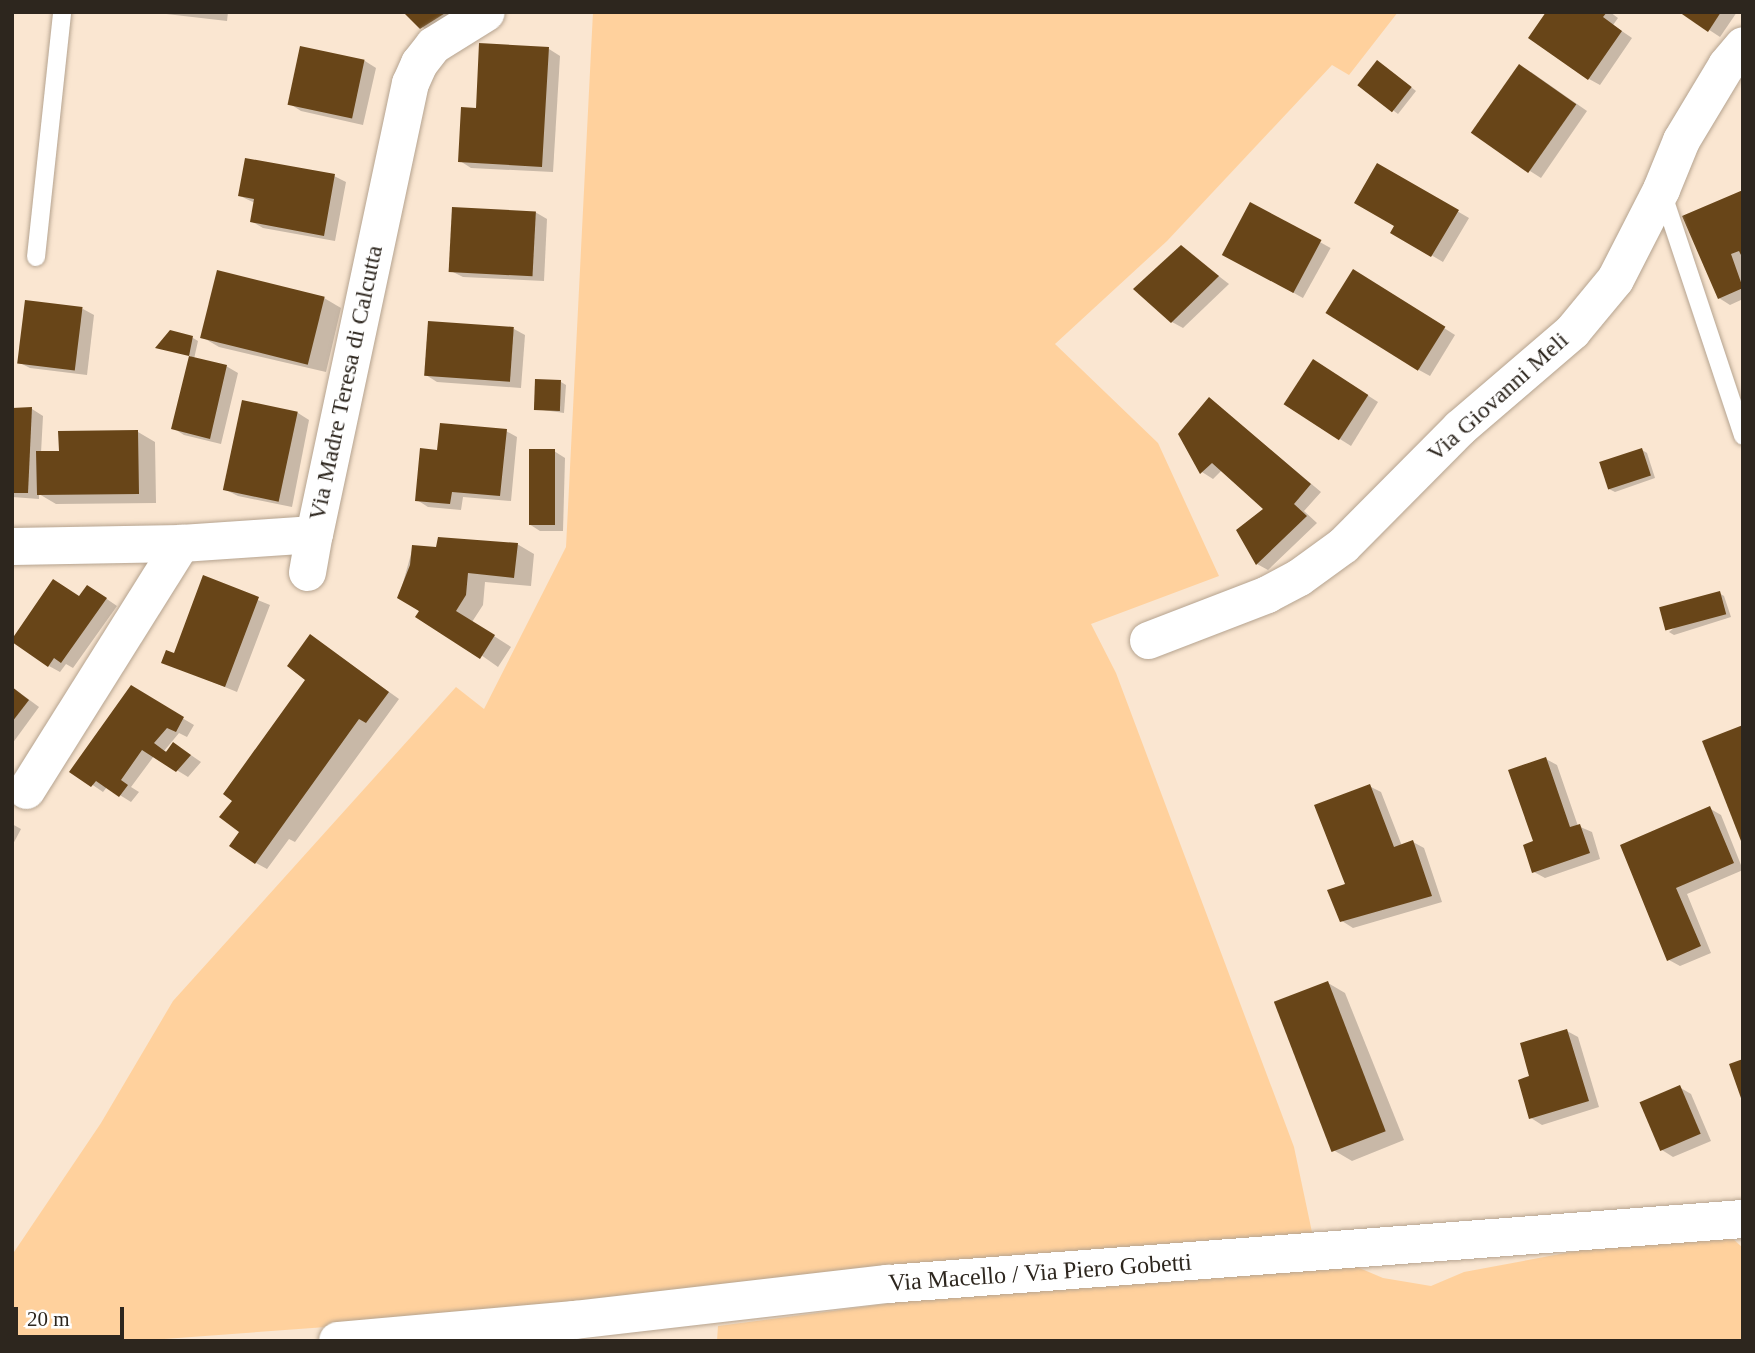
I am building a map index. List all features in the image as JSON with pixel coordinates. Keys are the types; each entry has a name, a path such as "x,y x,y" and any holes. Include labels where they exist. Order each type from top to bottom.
{"street":[{"name":"Via Madre Teresa di Calcutta","path":"12,546 181,543 314,534 410,83 419,63 433,45 486,12"},
{"name":"Via Giovanni Meli","path":"1147,640 1267,594 1299,577 1343,545 1459,428 1572,331 1615,279 1661,189 1681,140 1726,65 1743,45"},
{"path":"307,572 314,534"},
{"path":"26,790 181,543"},
{"name":"Via Macello / Via Piero Gobetti","path":"338,1341 574,1330 888,1284 1743,1219"}],"lane":[{"path":"36,257 62,12"},
{"path":"1661,189 1743,436"}],"shaded area":[{"path":"593,12 1398,12 1349,75 1332,65 1167,241 1055,344 1158,443 1219,576 1091,624 1116,673 1294,1147 1313,1237 326,1327 137,1341 12,1341 12,1255 101,1123 173,1001 456,687 484,709 566,547"},
{"path":"1732,1238 1743,1248 1743,1341 717,1341 718,1326 976,1292 1357,1267 1383,1278 1431,1286 1464,1272 1587,1249"}],"building":[{"path":"403,12 447,12 420,29"},
{"path":"1546,12 1607,12 1603,17 1622,31 1588,80 1528,38"},
{"path":"1679,12 1721,12 1708,32"},
{"path":"479,43 549,47 542,167 458,162 461,107 476,108"},
{"path":"300,46 365,60 352,118 288,105"},
{"path":"1377,60 1412,87 1392,112 1357,85"},
{"path":"1519,64 1576,104 1528,173 1471,133"},
{"path":"245,158 335,174 324,236 250,222 254,199 238,196"},
{"path":"1377,163 1459,210 1431,257 1390,233 1394,226 1354,203"},
{"path":"1743,190 1743,259 1739,251 1731,254 1743,288 1718,299 1682,216"},
{"path":"1250,202 1322,240 1293,293 1222,255"},
{"path":"452,207 536,211 532,276 449,272"},
{"path":"1181,245 1219,276 1171,323 1133,289"},
{"path":"1353,269 1445,327 1418,371 1325,313"},
{"path":"217,270 325,297 308,365 200,338"},
{"path":"25,300 83,307 75,371 17,364"},
{"path":"428,321 514,327 510,382 424,376"},
{"path":"170,330 193,336 189,356 155,348"},
{"path":"189,356 227,365 210,439 171,429"},
{"path":"1313,359 1368,395 1339,440 1284,404"},
{"path":"535,379 561,380 560,411 534,410"},
{"path":"1209,397 1311,484 1294,504 1307,516 1256,565 1236,530 1263,509 1212,463 1200,474 1178,434"},
{"path":"242,400 298,412 279,502 223,490"},
{"path":"32,407 28,493 12,493 12,408"},
{"path":"440,423 507,429 500,496 452,492 450,504 415,501 420,448 437,450"},
{"path":"138,430 139,494 37,495 36,451 59,451 58,431"},
{"path":"1642,448 1651,476 1608,489 1599,462"},
{"path":"529,449 555,449 555,525 529,525"},
{"path":"438,537 518,543 514,578 468,573 466,595 456,611 495,635 480,659 415,617 419,611 397,598 410,565 412,545 436,547"},
{"path":"203,575 259,597 225,687 161,663 166,650 174,653"},
{"path":"53,579 79,596 87,585 107,598 61,663 54,658 48,667 12,642 12,639"},
{"path":"1720,591 1726,614 1665,630 1659,607"},
{"path":"310,634 389,692 366,723 359,719 255,864 229,846 239,832 219,817 232,801 223,794 305,680 287,666"},
{"path":"131,685 184,717 176,732 167,728 154,743 166,752 173,742 191,755 176,772 142,750 121,780 128,785 119,797 96,781 91,787 69,772"},
{"path":"12,687 29,700 12,722"},
{"path":"1743,725 1743,846 1702,741"},
{"path":"1546,757 1570,827 1580,824 1590,853 1532,873 1523,845 1533,841 1508,770"},
{"path":"1370,784 1394,847 1413,840 1432,896 1340,922 1327,890 1345,884 1314,805"},
{"path":"1710,806 1734,863 1676,888 1701,946 1667,961 1620,845"},
{"path":"1328,981 1386,1131 1332,1152 1274,1002"},
{"path":"1567,1029 1589,1101 1529,1119 1518,1080 1529,1076 1520,1043"},
{"path":"1743,1059 1743,1101 1742,1101 1729,1064"},
{"path":"1680,1085 1701,1134 1660,1151 1639,1102"}]}
